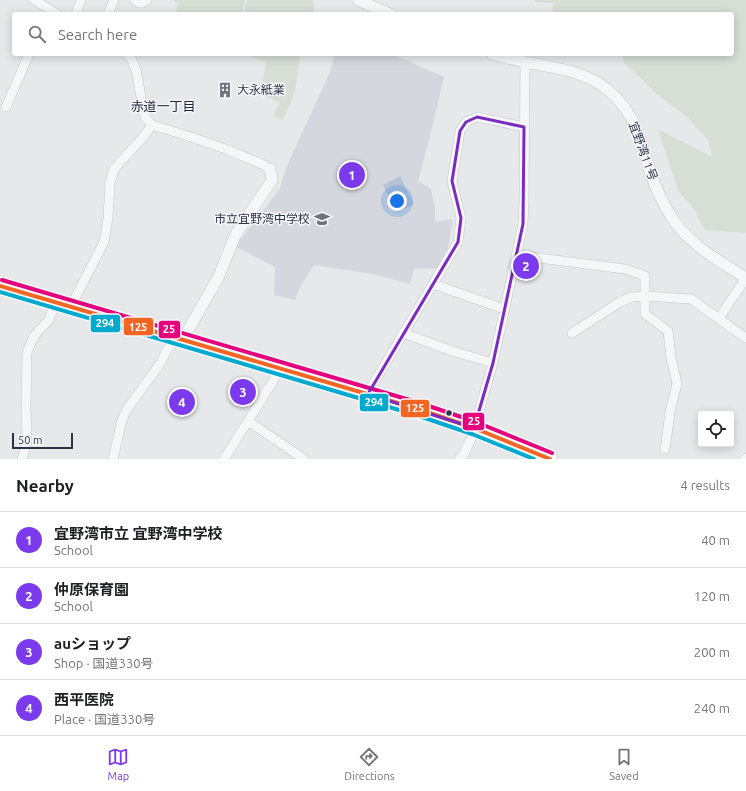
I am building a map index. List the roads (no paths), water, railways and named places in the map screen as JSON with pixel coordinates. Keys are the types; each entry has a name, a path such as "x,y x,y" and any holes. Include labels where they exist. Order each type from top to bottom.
{"highway":[{"path":"0,286 438,415 550,459"}],"street":[{"path":"34,0 47,12"},
{"path":"77,12 81,0"},
{"path":"109,12 114,0"},
{"path":"135,0 139,3 144,3 148,0"},
{"path":"358,0 385,12"},
{"path":"6,107 28,56"},
{"path":"113,459 122,420 127,409 160,364 169,346 187,332 218,278 236,234 272,180 270,169 262,164 226,149 152,125 146,117 136,70 129,56"},
{"name":"宜野湾11号","path":"504,56 554,67 585,77 599,84 621,102 634,123 654,183 665,207 682,232 702,250 746,278"},
{"path":"459,459 464,454 471,439 493,363 523,224 523,59"},
{"path":"368,394 458,242 461,218 452,181 460,131 466,122 477,117 524,127"},
{"path":"71,306 104,242 108,218 110,183 114,169 152,125"},
{"path":"516,255 625,269 645,276 645,314 668,331 671,358 677,383 670,412 665,449"},
{"path":"719,318 746,278"},
{"path":"433,284 504,309"},
{"path":"572,333 620,302 632,296 645,296 691,299 746,338"},
{"path":"22,459 27,442 27,352 34,336 48,321 56,302"},
{"path":"403,333 452,351 493,363"},
{"path":"224,459 281,368"},
{"path":"248,421 304,459"}],"water":[{"path":"400,176 414,204 397,213 383,185"}],"place":[{"name":"大永紙業","path":"225,90"},
{"name":"宜野湾市立 宜野湾中学校","path":"352,175"},
{"name":"市立宜野湾中学校","path":"322,219"},
{"name":"仲原保育園","path":"526,266"},
{"name":"auショップ","path":"243,392"},
{"name":"西平医院","path":"182,402"}],"district":[{"name":"赤道一丁目","path":"163,106"}]}
